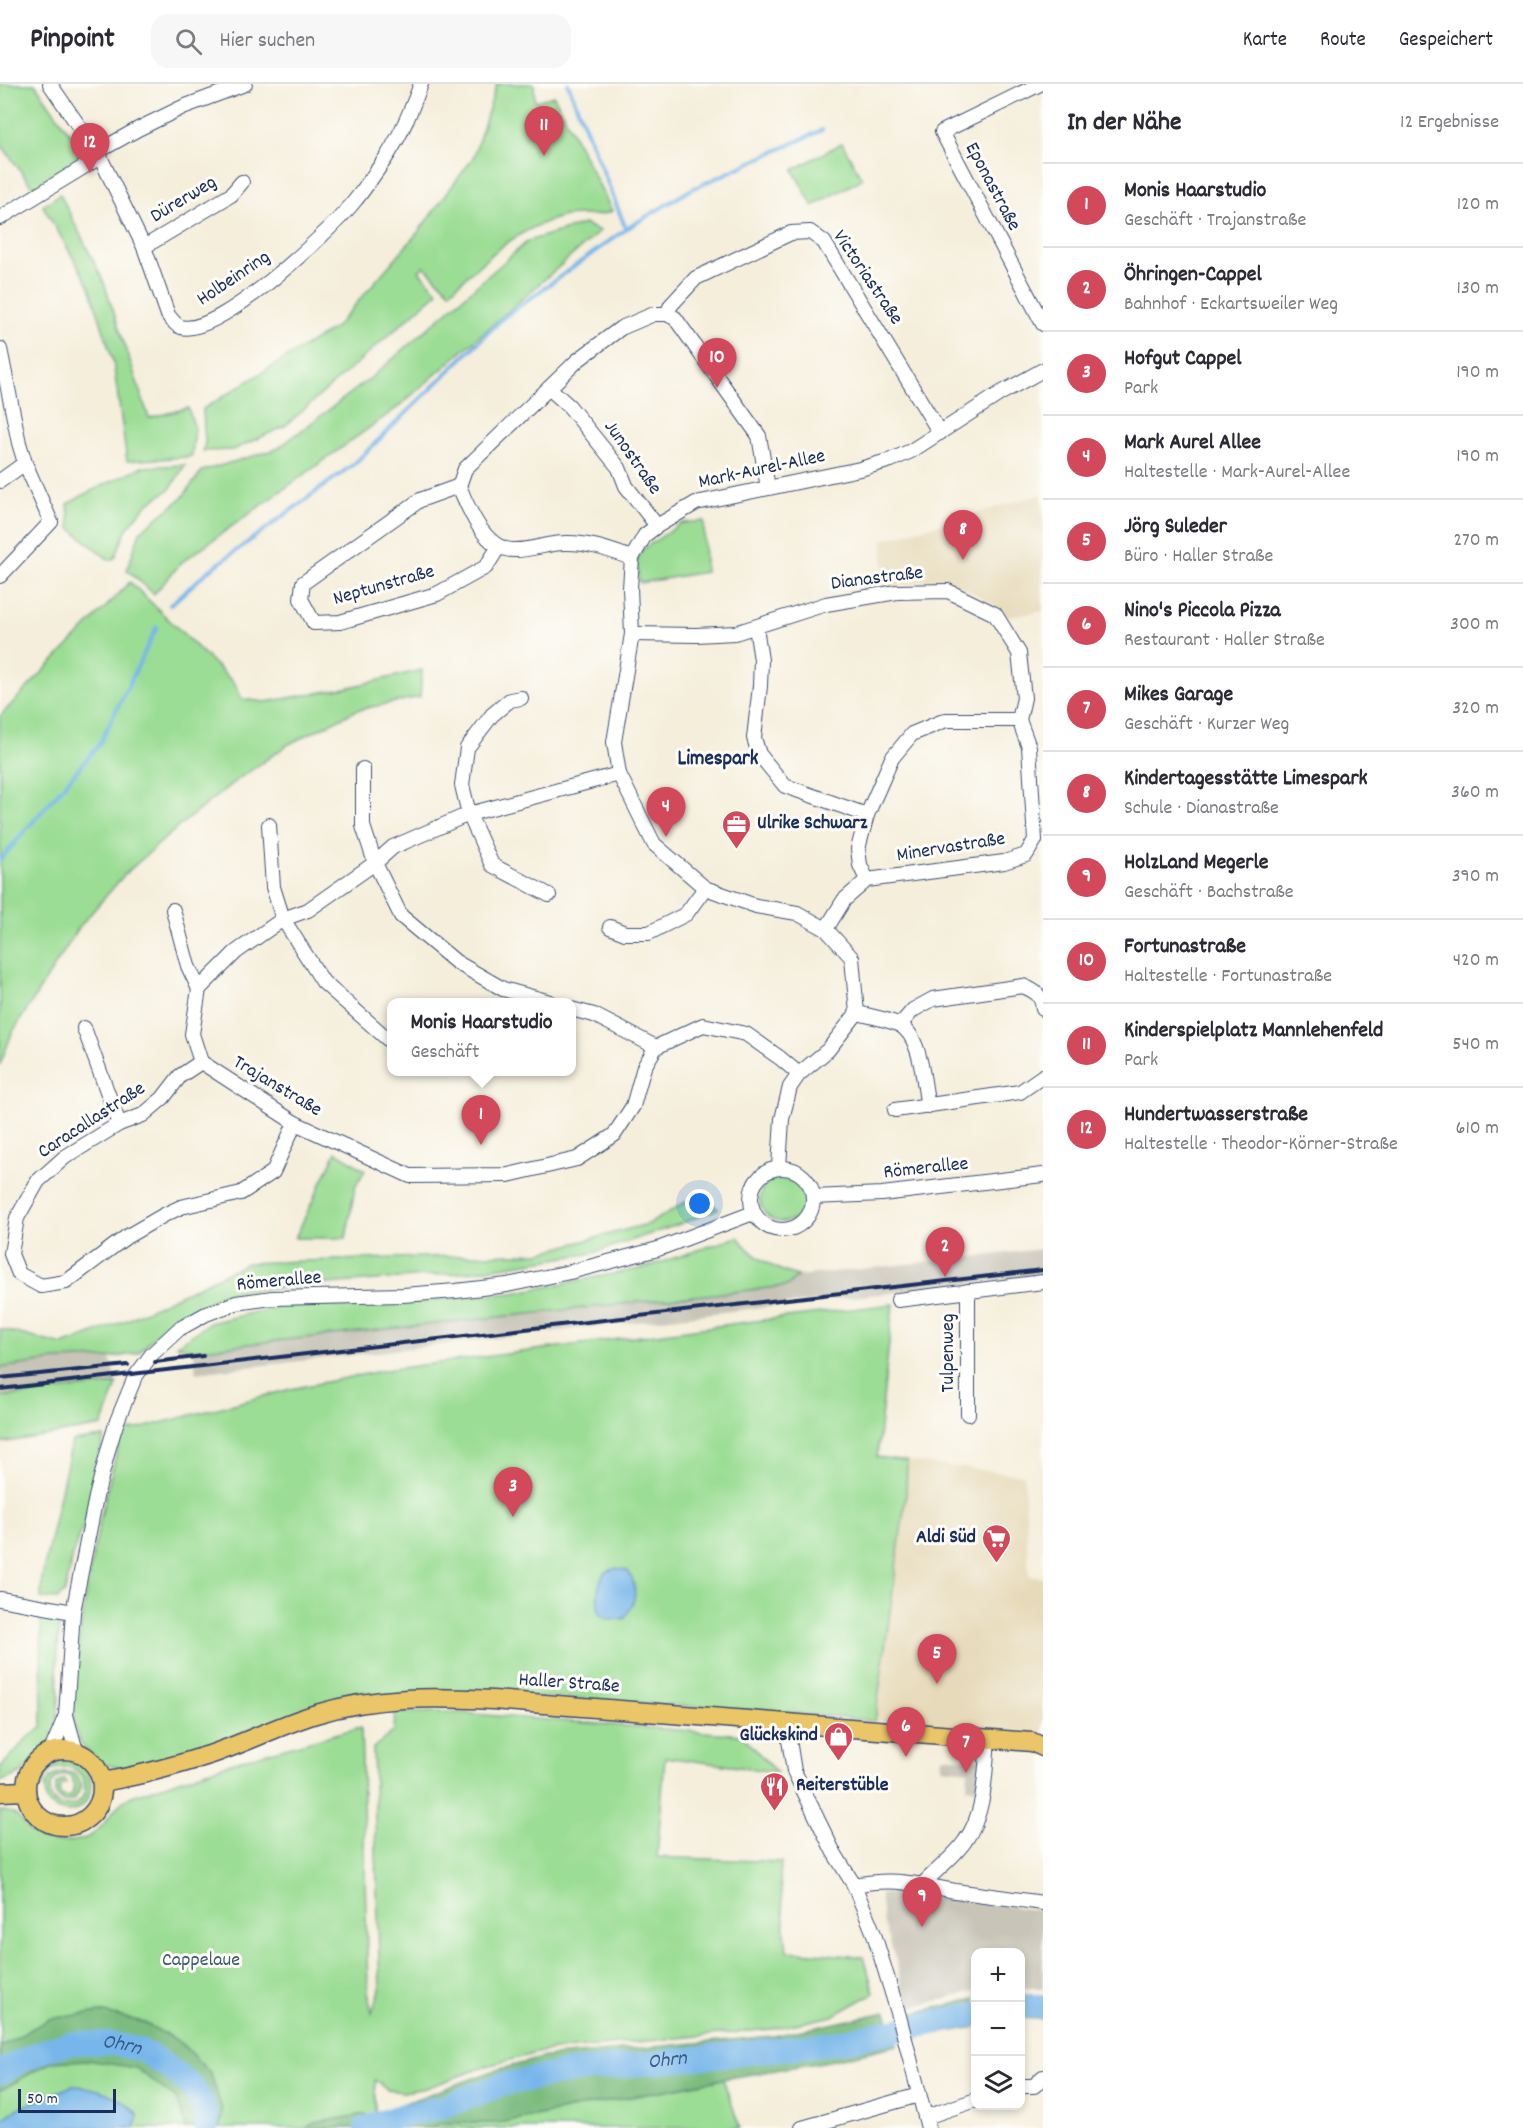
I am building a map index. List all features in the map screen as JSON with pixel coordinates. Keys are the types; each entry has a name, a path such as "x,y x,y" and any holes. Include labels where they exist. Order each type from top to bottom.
{"main road":[{"name":"Haller Straße","path":"102,1782 125,1778 209,1754 316,1714 387,1699 493,1700 988,1738 1032,1742 1043,1746"},
{"path":"64,1749 76,1751 94,1763 102,1782 99,1806 91,1816 81,1822 69,1826 57,1826 45,1821 29,1803 26,1791 27,1778 40,1757 51,1751 64,1749"},
{"path":"0,1792 26,1791"}],"street":[{"name":"Holbeinring","path":"50,84 99,155 144,247 168,315 175,324 183,328 196,327 215,320 261,288 305,252 352,204 390,151 410,115 421,84"},
{"path":"0,218 138,129 183,107 245,84"},
{"name":"Eponastraße","path":"1040,84 942,132 1043,324"},
{"name":"Dürerweg","path":"144,247 231,195 242,183"},
{"name":"Victoriastraße","path":"667,314 671,305 696,278 791,233 810,232 824,242 940,432"},
{"path":"632,558 592,544 562,543 513,550 498,548 489,540 465,501 459,486 465,469 578,360 621,327 654,314 667,314 678,322 759,436 768,488"},
{"path":"0,349 19,443 51,522 0,576"},
{"name":"Mark-Aurel-Allee","path":"857,1013 852,958 826,929 797,913 756,906 705,888 654,844 620,774 614,742 632,634 630,588 632,558 645,535 696,503 891,460 1043,370"},
{"name":"Junostraße","path":"549,388 569,406 619,468 626,486 657,526"},
{"path":"0,481 25,462"},
{"name":"Neptunstraße","path":"459,486 420,500 303,583 301,599 314,622 340,622 437,594 486,567 498,548"},
{"name":"Dianastraße","path":"632,634 725,633 756,627 826,604 897,592 948,591 995,614 1018,653 1024,698 1019,720"},
{"path":"756,627 761,660 754,738 759,754 785,786 867,815"},
{"path":"521,698 510,699 492,715 467,748 462,785 469,814 492,865 549,895"},
{"path":"826,929 844,900 867,880 860,865 858,849 867,815 892,758 912,734 946,720 1019,720"},
{"name":"Minervastraße","path":"867,880 1004,862 1026,855 1035,840 1029,747 1019,720"},
{"path":"363,769 363,826 375,863 401,916 456,962 503,989 536,998"},
{"path":"173,910 188,966 199,989 236,952 283,919 308,910 375,863 393,847 469,814 620,774"},
{"path":"269,825 273,887 283,919 323,982 387,1038"},
{"path":"610,927 625,933 649,933 686,914 705,888"},
{"path":"900,1025 913,1010 933,999 1023,986 1036,991 1043,1009"},
{"name":"Trajanstraße","path":"199,989 192,1034 201,1062 294,1123 410,1176 508,1175 577,1159 615,1135 633,1106 644,1067 656,1047"},
{"path":"576,1010 594,1015 656,1047 703,1025 746,1034 799,1074"},
{"path":"779,1167 782,1119 790,1087 799,1074 828,1050 857,1013 900,1025 914,1041 920,1056 928,1106"},
{"path":"84,1028 119,1124"},
{"name":"Caracallastraße","path":"201,1062 180,1076 163,1098 143,1114 119,1124 65,1157 38,1181 17,1218 11,1254 19,1274 41,1286 66,1282 126,1237 164,1215 181,1207 240,1193 273,1172 294,1123"},
{"path":"895,1110 1020,1092 1043,1076"},
{"path":"779,1167 795,1170 802,1175 808,1181 813,1197 812,1209 806,1219 797,1226 786,1230 776,1230 767,1227 753,1213 750,1196 752,1187 763,1173 779,1167"},
{"name":"Römerallee","path":"813,1197 882,1194 1043,1175"},
{"name":"Römerallee","path":"51,1751 66,1715 73,1612 96,1497 117,1421 135,1377 152,1354 179,1329 206,1314 236,1303 456,1291 507,1285 570,1272 658,1249 753,1213"},
{"path":"898,1300 1043,1282"},
{"name":"Tulpenweg","path":"968,1291 968,1414"},
{"path":"0,1599 73,1612"},
{"name":"Römerallee","path":"66,1715 76,1751"},
{"path":"789,1722 789,1740 794,1771 833,1851 854,1885 874,1934 899,2016 927,2122 971,2102"},
{"path":"923,1884 965,1841 976,1821 982,1796 988,1738"},
{"path":"854,1885 878,1880 903,1881 1043,1903"},
{"path":"1025,2086 1034,2086 1043,2077"},
{"path":"802,2128 919,2095"}],"shaded area":[{"path":"1043,494 1043,611 1009,617 996,606 959,585 926,581 883,588 883,540"},
{"path":"1043,1249 1043,1275 196,1373 193,1350 787,1286 798,1276"},
{"path":"110,1358 117,1384 0,1397 0,1368 56,1360"},
{"path":"907,1461 1024,1475 1029,1576 1043,1578 1043,1737 1037,1733 875,1721 906,1494"},
{"path":"942,1756 983,1760 981,1789 967,1788 968,1771 941,1768"},
{"path":"880,1893 914,1893 1043,1911 1043,1988 1025,1988 1025,1948 971,1948 971,1993 907,2008 895,1957 883,1921"}],"green space":[{"path":"0,84 35,84 84,154 79,163 34,189 0,143"},
{"path":"497,84 534,84 535,101 554,96 612,211 600,215 561,217 528,230 501,247 450,292 424,266 419,271 438,292 285,426 233,450 203,451 205,443 203,409 336,327 419,231 473,158"},
{"path":"842,143 862,179 813,206 793,170"},
{"path":"60,194 103,280 149,418 188,408 195,429 192,455 188,457 127,461 113,361 90,287 43,206"},
{"path":"584,224 600,231 397,408 182,562 154,594 127,570 140,532 182,498 202,471 277,449 372,377 528,241"},
{"path":"185,465 170,489 147,504 126,530 115,558 109,560 70,528 68,504 87,493 142,467"},
{"path":"704,521 705,572 640,583 637,568 638,557 643,549 682,523"},
{"path":"130,582 235,684 242,699 265,702 346,688 422,670 420,697 357,710 289,744 234,782 178,827 125,874 80,926 12,1033 0,1065 0,716"},
{"path":"336,1152 365,1170 355,1187 346,1238 295,1238"},
{"path":"783,1176 799,1183 806,1199 799,1215 783,1222 767,1215 760,1199 767,1183"},
{"path":"700,1193 718,1209 593,1253 461,1273 232,1292 174,1317 138,1353 110,1358 56,1360 0,1368 0,1329 63,1345 125,1321 247,1263 539,1253 651,1223"},
{"path":"738,1237 764,1262 798,1276 787,1286 193,1350 177,1345 210,1323 280,1306 372,1305 513,1293 644,1268"},
{"path":"893,1304 877,1457 907,1461 906,1494 875,1721 796,1713 495,1694 333,1701 173,1757 124,1768 102,1764 80,1742 75,1729 73,1710 80,1632 107,1489 122,1433 291,1389 386,1370"},
{"path":"117,1384 102,1426 0,1443 0,1397"},
{"path":"104,1437 85,1521 73,1553 65,1592 57,1599 41,1598 42,1577 72,1441"},
{"path":"41,1612 52,1616 59,1626 57,1722 48,1747 37,1755 20,1774 0,1782 0,1766 26,1739 42,1728"},
{"name":"Cappelaue","path":"446,1712 742,1735 776,1772 665,1757 657,1857 781,1862 780,1880 787,1951 864,1957 874,1993 833,2016 771,2029 545,2051 490,2065 426,2088 403,2092 387,2090 375,2080 375,2128 0,2128 0,1811 13,1814 32,1833 42,1839 55,1842 76,1841 97,1831 119,1805 132,1796 234,1762 361,1727 368,1992 372,2013 380,1991 373,1748 394,1731 395,1713"},
{"path":"64,1760 79,1765 88,1774 91,1785 82,1806 72,1811 60,1810 47,1802 46,1788 50,1778 58,1773 66,1772 74,1775 79,1780 80,1789 73,1800 64,1802 56,1795 56,1784 64,1779 66,1783 61,1785 59,1791 65,1797 71,1796 74,1782 68,1775 59,1776 55,1780 50,1794 58,1804 65,1806 79,1802 85,1786 84,1779 75,1770 64,1766 57,1767 47,1775 42,1788 39,1787 47,1769"},
{"path":"1043,1995 1043,2019 1025,2018 1025,1996"},
{"path":"971,2000 971,2028 912,2038 906,2015"},
{"path":"100,2012 143,2022 180,2042 211,2074 222,2109 221,2128 186,2128 176,2099 136,2068 87,2060 50,2062 0,2091 0,2047 49,2019"},
{"path":"886,2012 897,2045 829,2061 723,2079 498,2123 441,2123 430,2128 375,2128 375,2114 493,2071 545,2057 774,2036"},
{"path":"723,2079 740,2128 430,2128 441,2123 498,2123"},
{"path":"366,2114 366,2128 306,2128 314,2123"}],"water":[{"path":"616,1568 628,1571 635,1589 631,1607 624,1619 609,1619 599,1612 598,1607 598,1592 604,1573"},
{"path":"72,2086 99,2090 126,2103 138,2115 135,2128 0,2128 0,2121 17,2109"}],"waterway":[{"path":"568,84 626,229"},
{"path":"170,605 206,573 355,463 503,318 626,229 692,189 822,130"},
{"path":"0,860 99,745 157,627"},
{"name":"Ohrn","path":"1025,2006 1043,2006"},
{"name":"Ohrn","path":"366,2128 394,2118 445,2106 501,2085 562,2073 835,2043 971,2015"},
{"name":"Ohrn","path":"0,2073 41,2052 68,2044 97,2043 128,2047 151,2056 196,2091 204,2107 207,2128"}],"railway":[{"path":"0,1389 1043,1270"},
{"path":"155,1362 203,1356"},
{"path":"0,1378 128,1365"}],"place":[{"name":"Kinderspielplatz Mannlehenfeld","path":"544,156"},
{"name":"Hundertwasserstraße","path":"90,173"},
{"name":"Fortunastraße","path":"717,388"},
{"name":"Kindertagesstätte Limespark","path":"963,560"},
{"name":"Mark Aurel Allee","path":"666,837"},
{"name":"Ulrike Schwarz","path":"736,850"},
{"name":"Monis Haarstudio","path":"481,1145"},
{"name":"Öhringen-Cappel","path":"945,1277"},
{"name":"Hofgut Cappel","path":"513,1517"},
{"name":"Aldi Süd","path":"997,1564"},
{"name":"Jörg Suleder","path":"937,1684"},
{"name":"Nino's Piccola Pizza","path":"906,1757"},
{"name":"Glückskind","path":"839,1762"},
{"name":"Mikes Garage","path":"966,1773"},
{"name":"Reiterstüble","path":"775,1812"},
{"name":"HolzLand Megerle","path":"922,1927"}],"district":[{"name":"Limespark","path":"718,760"}]}
